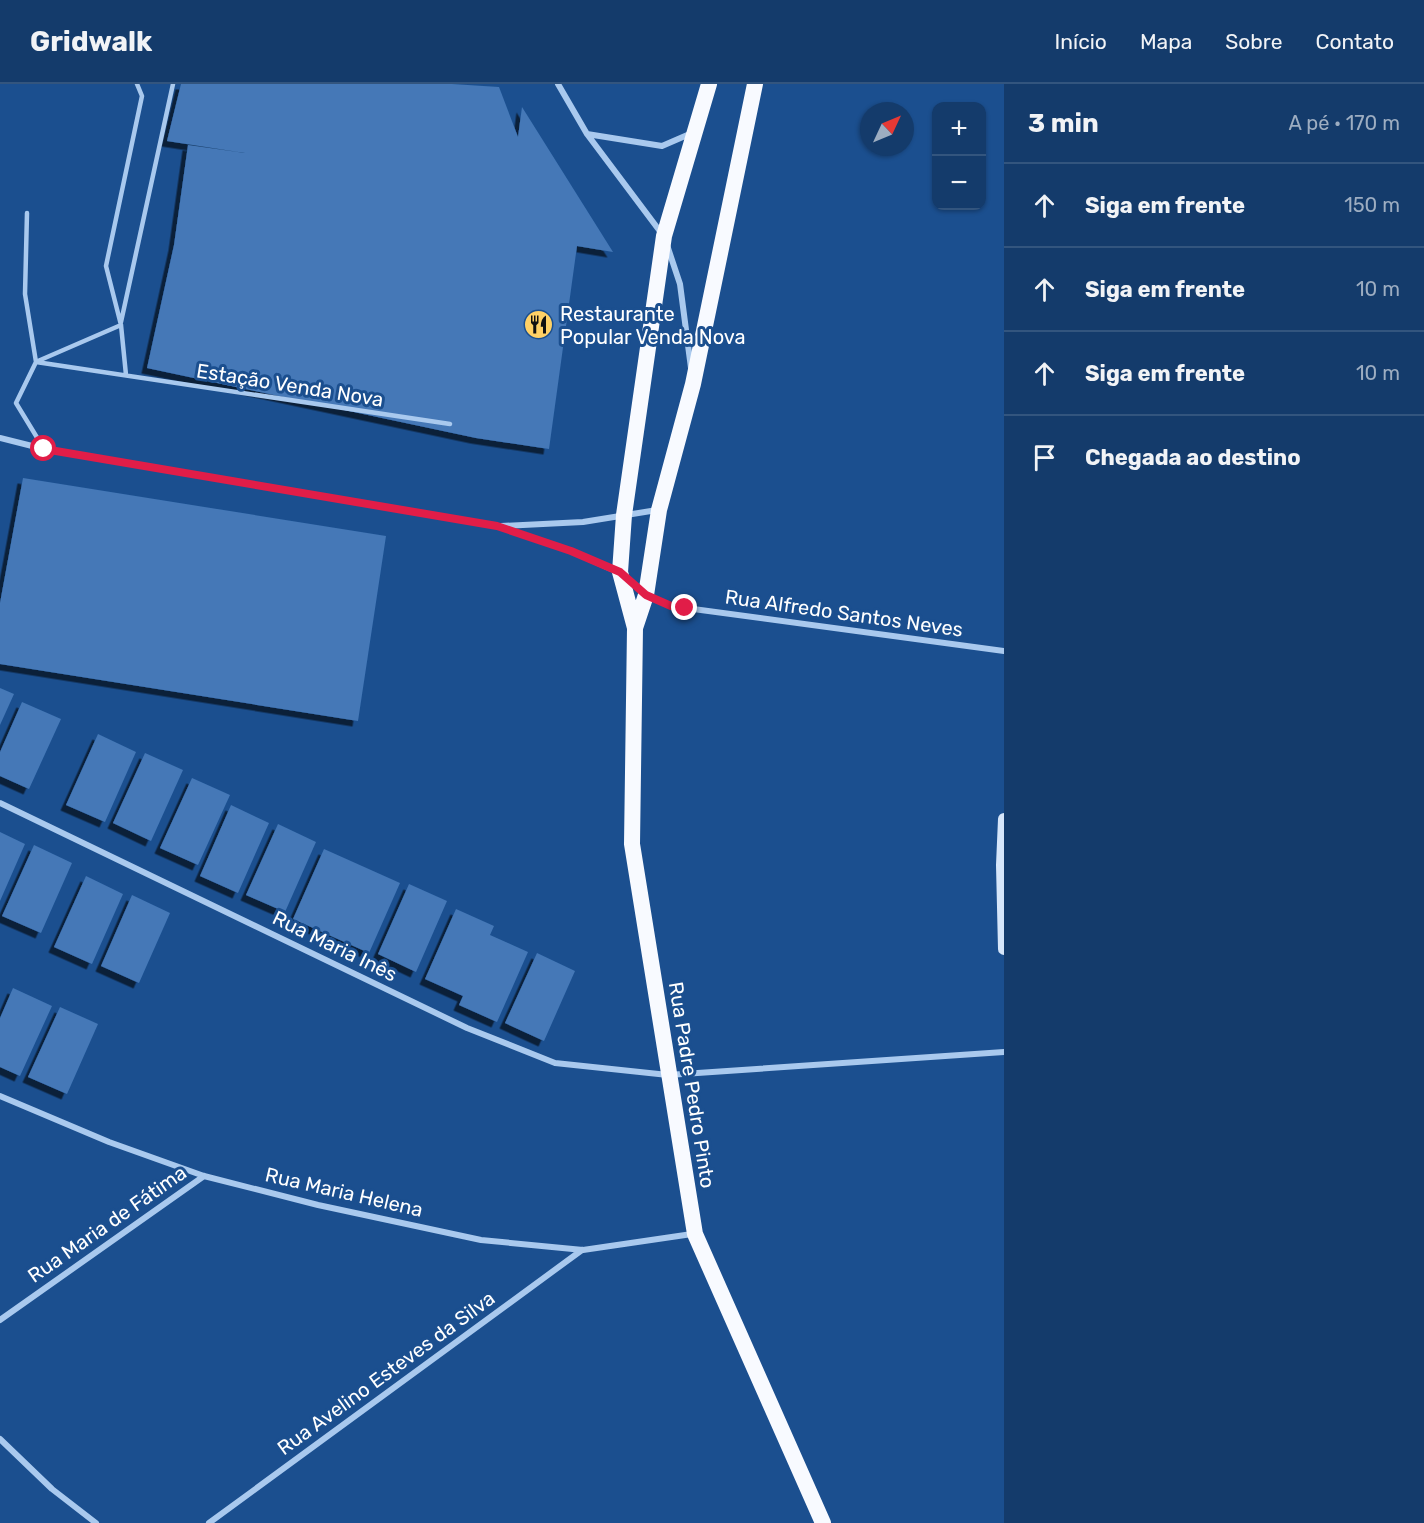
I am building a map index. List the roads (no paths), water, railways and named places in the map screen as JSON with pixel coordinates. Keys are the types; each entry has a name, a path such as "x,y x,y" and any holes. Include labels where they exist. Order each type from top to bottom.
{"highway":[{"name":"Rua Padre Pedro Pinto","path":"709,84 664,236 624,515 620,572 635,628 632,844 694,1234 823,1523"},
{"name":"Rua Padre Pedro Pinto","path":"635,628 646,595 659,510 693,384 755,84"}],"main road":[{"path":"1004,819 1002,865 1004,949"}],"street":[{"path":"558,84 587,134 664,236 680,285 693,384"},
{"path":"587,134 662,146 695,131"},
{"path":"0,438 44,449 497,526 583,522 659,510"},
{"name":"Rua Alfredo Santos Neves","path":"497,526 571,551 620,572 646,595 671,606 1004,651"},
{"name":"Rua Maria Inês","path":"0,804 478,1032 555,1064 668,1076 1004,1052"},
{"name":"Rua Maria Helena","path":"0,1096 109,1142 204,1176 318,1205 480,1240 583,1250 694,1234"},
{"name":"Rua Maria de Fátima","path":"0,1320 204,1176"},
{"name":"Rua Avelino Esteves da Silva","path":"209,1523 583,1250"},
{"path":"0,1439 52,1490 96,1523"}],"lane":[{"path":"126,375 120,325 106,266 142,96 137,84"},
{"path":"120,325 173,84"},
{"path":"27,213 25,294 36,362 16,403 44,449"},
{"path":"36,362 120,325"},
{"name":"Estação Venda Nova","path":"36,362 450,424"}],"place":[{"name":"Restaurante Popular Venda Nova","path":"539,325"}]}
